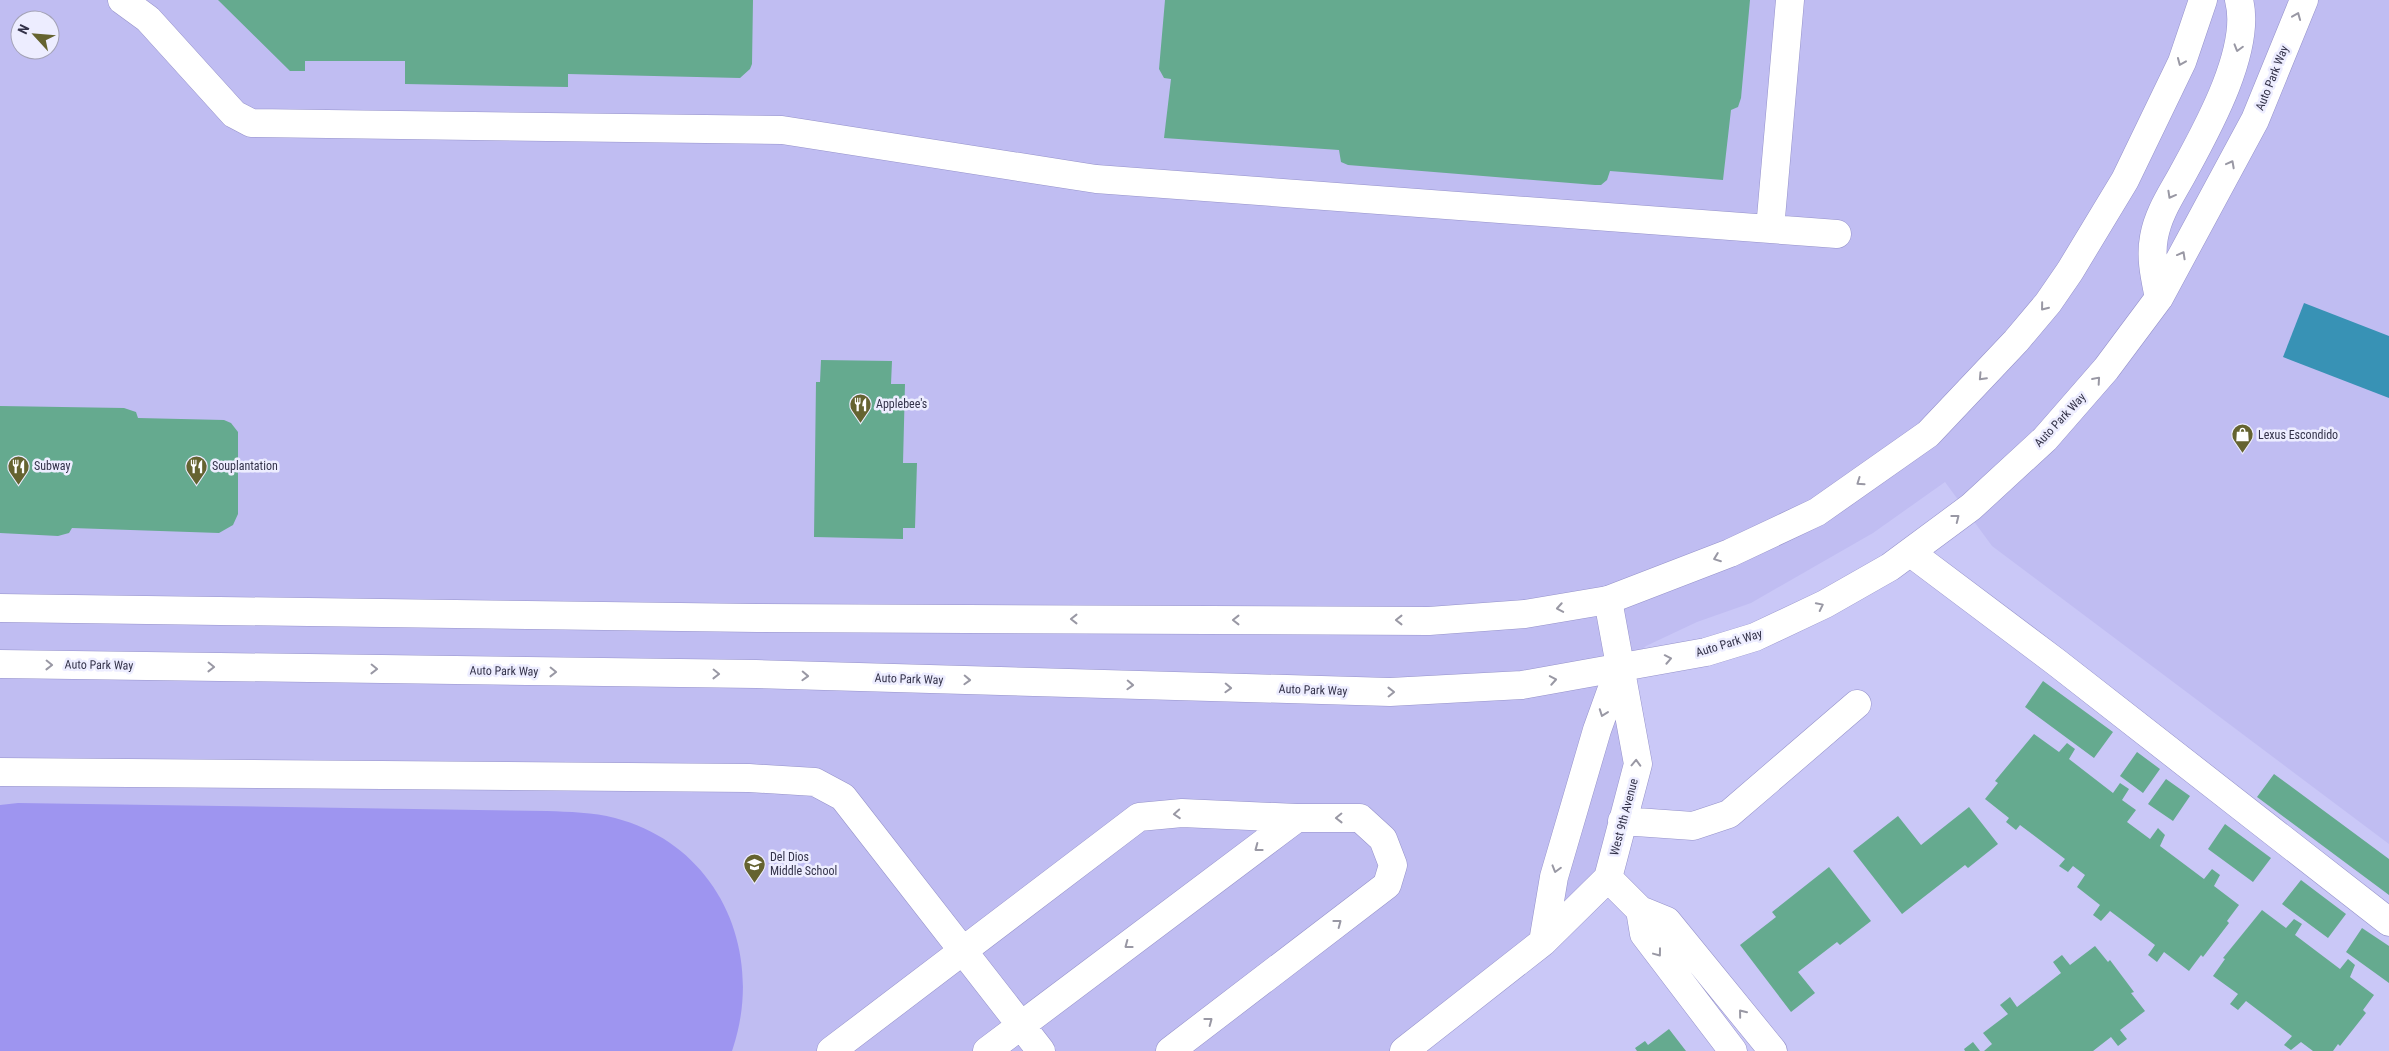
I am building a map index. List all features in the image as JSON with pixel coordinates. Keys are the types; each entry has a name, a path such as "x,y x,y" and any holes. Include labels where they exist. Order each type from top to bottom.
{"main road":[{"path":"122,0 148,19 234,114 251,123 782,130 1096,179 1837,234"},
{"path":"1770,229 1790,0"},
{"path":"0,608 757,618 1429,620 1525,614 1608,600 1730,553 1817,512 1928,434 2016,342 2048,303 2070,271 2125,180 2182,62 2204,0"},
{"path":"2159,298 2153,268 2154,238 2162,211 2204,133 2224,90 2240,42 2242,11 2239,0"},
{"name":"Auto Park Way","path":"0,664 756,674 1390,692 1522,685 1706,652 1755,637 1825,604 1911,553 1971,507 2044,439 2106,369 2159,298 2255,120 2304,0"},
{"path":"1911,553 2056,662 2389,922"},
{"name":"West 9th Avenue","path":"1608,600 1638,764 1608,878"},
{"name":"West 9th Avenue","path":"1543,942 1554,877 1595,738 1620,668"},
{"path":"1622,821 1693,826 1729,814 1857,704"},
{"path":"0,772 749,778 816,782 843,796 1042,1051"},
{"path":"831,1051 1139,817 1182,813 1297,818 1360,818 1383,839 1393,865 1387,885 1170,1051"},
{"path":"987,1051 1297,818"},
{"path":"1404,1051 1543,942 1608,878 1640,910 1666,921 1773,1051"},
{"path":"1640,910 1644,934 1733,1051"}],"shaded area":[{"path":"0,0 2389,0 2389,844 1992,546 1945,482 1873,533 1751,603 1697,622 1646,646 1620,667 1630,727 1608,878 1404,1051 0,1051"},
{"path":"2304,303 2389,336 2389,398 2283,357"},
{"path":"18,803 547,811 590,813 615,818 651,832 681,852 706,877 725,906 737,939 743,975 741,1011 732,1051 0,1051 0,805"}],"building":[{"path":"218,0 753,0 752,64 750,69 740,78 568,74 568,87 405,84 405,61 305,61 305,71 290,71"},
{"path":"1165,0 1750,0 1741,98 1738,107 1731,110 1723,180 1610,171 1607,180 1601,185 1595,185 1348,165 1341,162 1339,150 1164,138 1171,79 1164,78 1159,69"},
{"name":"Applebee's","path":"821,360 892,361 891,384 905,384 903,463 917,463 915,528 903,528 903,539 814,537 816,382 820,382"},
{"path":"0,406 124,408 136,412 138,418 224,420 231,423 238,432 238,514 233,525 219,533 72,528 69,533 58,536 0,533"},
{"path":"2043,681 2113,732 2094,758 2025,707"},
{"path":"2034,734 2059,752 2067,743 2075,749 2069,759 2113,793 2120,783 2129,789 2122,800 2136,810 2127,822 2150,839 2158,828 2165,835 2160,846 2204,879 2212,869 2220,875 2214,886 2239,905 2227,921 2229,923 2203,957 2201,955 2189,971 2164,952 2157,962 2148,955 2155,945 2110,911 2101,921 2093,915 2100,905 2077,887 2085,875 2073,866 2068,872 2059,866 2065,859 2020,825 2016,830 2006,822 2009,818 1985,799 1998,783 1995,781"},
{"path":"2137,752 2160,769 2143,793 2120,776"},
{"path":"2274,774 2389,859 2389,895 2257,797"},
{"path":"2166,779 2190,796 2173,821 2148,804"},
{"path":"1969,807 1998,844 1968,868 1965,865 1902,914 1853,851 1898,816 1921,845"},
{"path":"2225,824 2271,858 2253,882 2208,849"},
{"path":"1829,867 1871,921 1840,945 1837,942 1798,972 1815,993 1791,1012 1740,945 1776,917 1772,912"},
{"path":"2301,880 2346,914 2328,938 2282,904"},
{"path":"2262,910 2286,928 2294,919 2302,924 2295,935 2340,969 2348,959 2355,965 2350,977 2374,995 2363,1010 2366,1013 2340,1046 2338,1044 2333,1051 2313,1051 2301,1042 2291,1050 2284,1045 2292,1036 2246,1001 2238,1010 2230,1004 2238,994 2213,976 2225,959 2223,958"},
{"path":"2362,928 2389,946 2389,983 2346,952"},
{"path":"2095,946 2108,962 2110,960 2134,992 2131,993 2145,1011 2120,1030 2127,1039 2118,1046 2111,1037 2093,1051 1984,1051 1992,1044 1983,1033 2008,1014 2000,1005 2010,997 2017,1007 2061,973 2053,962 2062,955 2070,965"},
{"path":"1669,1029 1686,1051 1637,1051 1635,1048 1645,1041 1648,1045"},
{"path":"1973,1042 1980,1051 1965,1051 1964,1049"}],"place":[{"name":"Applebee's","path":"860,423"},
{"name":"Lexus Escondido","path":"2242,454"},
{"name":"Subway","path":"18,485"},
{"name":"Souplantation","path":"196,485"},
{"name":"Del Dios Middle School","path":"754,883"}]}
